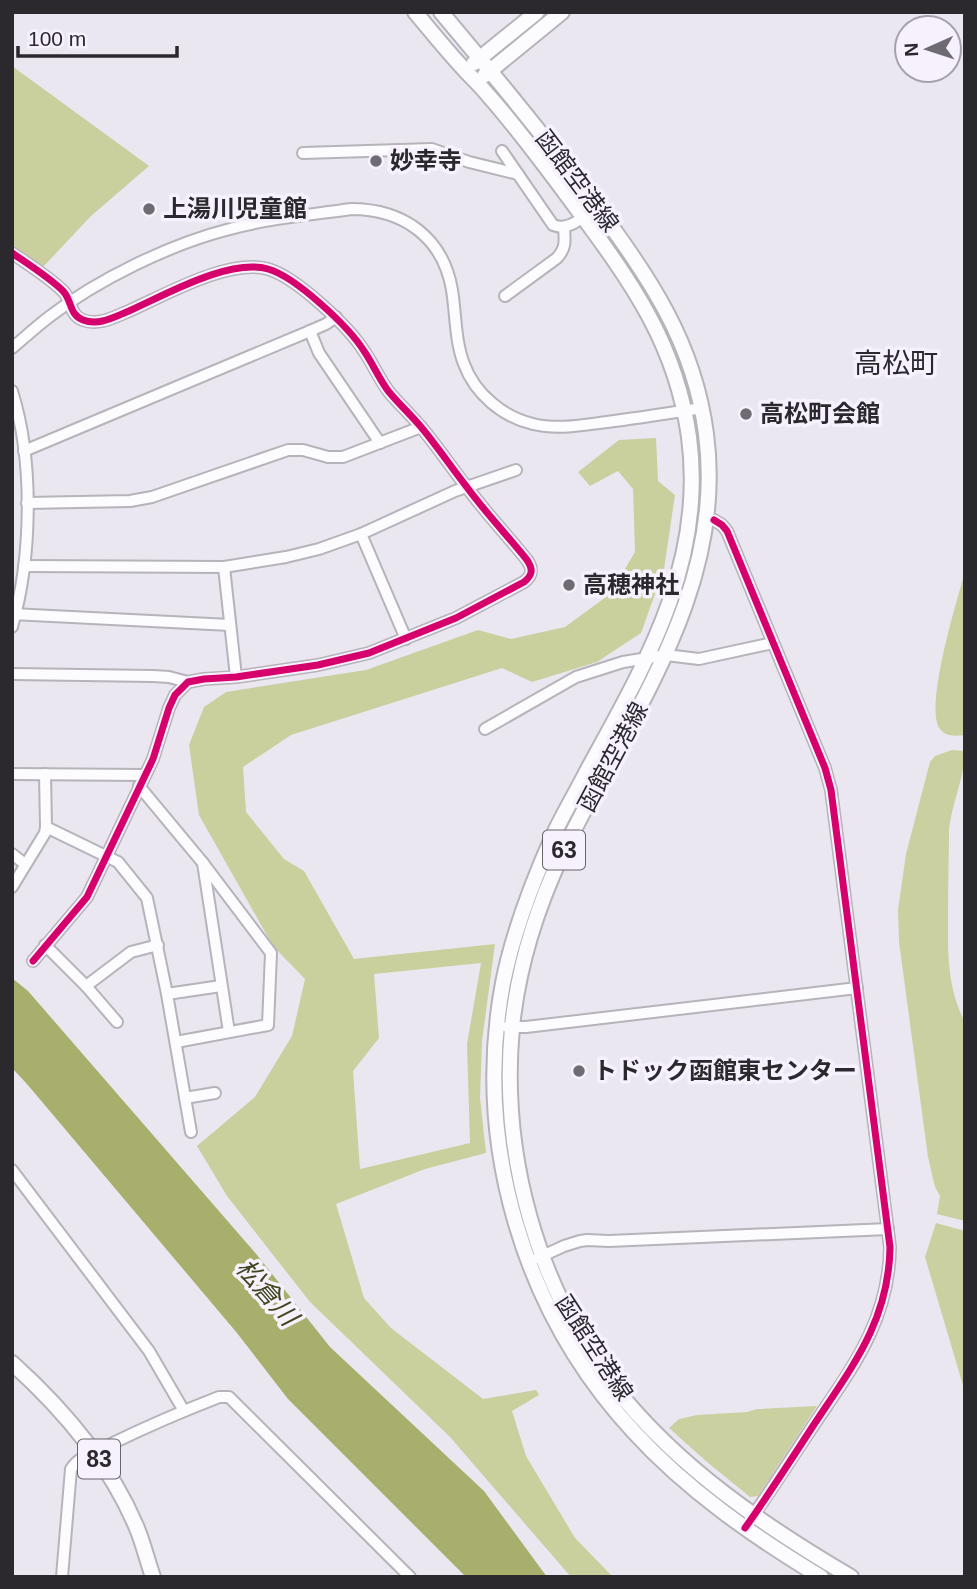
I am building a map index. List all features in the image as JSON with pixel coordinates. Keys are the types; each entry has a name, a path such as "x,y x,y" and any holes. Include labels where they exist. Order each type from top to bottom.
{"main road":[{"name":"函館空港線","path":"415,12 486,93 583,217 645,306 670,360 684,411 691,462 690,516 675,588 648,657 561,820 528,894 507,962 500,999 516,1153 535,1260 615,1388 664,1441 749,1522 821,1577"},
{"name":"函館空港線","path":"441,12 576,178 628,248 671,318 702,408 706,433 708,466 705,518 701,549 689,594 666,655 555,870 526,951 505,1027"},
{"path":"470,76 480,58 537,12"},
{"path":"470,76 491,72 562,12"},
{"name":"83","path":"12,1363 50,1399 94,1452 121,1495 136,1526 153,1577"},
{"name":"函館空港線","path":"749,1522 794,1543 851,1577"}],"street":[{"path":"303,153 432,149 469,162 518,174"},
{"path":"502,151 552,225 569,227 596,206"},
{"path":"12,348 50,316 90,289 175,248 228,229 265,221 351,209 382,211 412,225 429,240 440,256 450,279 457,335 464,364 475,383 496,407 524,422 556,427 702,408"},
{"path":"505,296 557,258 565,243 564,228"},
{"path":"12,253 65,292 73,313 89,322 102,321 232,268 258,267 284,276 336,317 363,348 387,390 421,427 532,569 524,582 456,618 369,653 318,664 188,682 169,677 12,674"},
{"path":"24,451 310,331 336,317"},
{"path":"310,331 319,353 380,443"},
{"path":"12,391 17,405 24,451 27,503 24,566 12,627"},
{"path":"27,503 140,499 164,494 288,450 303,450 325,457 343,457 421,427"},
{"path":"24,566 224,566 286,557 361,534 455,491 516,470"},
{"path":"714,520 727,531 825,768 831,790 888,1229 890,1262 883,1299 870,1336 749,1522"},
{"path":"361,534 406,639"},
{"path":"224,566 236,677"},
{"path":"14,615 230,625"},
{"path":"485,729 576,677 623,662 666,655 699,659 773,643"},
{"path":"33,961 87,897 111,858 143,791 144,775 153,759 169,708 188,682"},
{"path":"12,774 144,775"},
{"path":"12,887 45,833 45,774"},
{"path":"143,791 203,863 271,953 268,1025 176,1042"},
{"path":"46,827 111,858 147,898 158,945 191,1132"},
{"path":"12,854 25,864"},
{"path":"203,863 229,1032"},
{"path":"86,986 131,951 158,945"},
{"path":"45,946 86,986 117,1022"},
{"path":"167,994 221,986"},
{"path":"505,1027 526,1027 857,988"},
{"path":"185,1098 215,1093"},
{"path":"12,1170 149,1352 184,1411"},
{"path":"535,1260 564,1246 587,1240 888,1229"},
{"path":"62,1577 71,1469 82,1458 94,1452 184,1411 219,1397 229,1397 410,1577"}],"shaded area":[{"path":"12,66 149,166 91,216 42,268 12,244"},
{"path":"656,438 658,481 675,495 664,569 641,633 597,662 532,682 502,668 291,735 243,767 246,812 284,859 304,871 354,959 495,944 482,1041 480,1098 486,1153 425,1169 336,1204 364,1298 391,1328 483,1399 536,1390 539,1395 512,1411 526,1456 575,1538 613,1577 571,1577 450,1437 310,1302 227,1196 197,1146 255,1097 292,1036 305,979 273,946 199,815 189,745 204,707 226,692 366,670 478,630 511,639 565,627 610,594 635,552 633,489 618,471 590,486 578,472 619,440","holes":["481,963 467,1044 470,1143 360,1169 353,1071 379,1038 374,974"]},
{"path":"965,572 965,735 954,736 940,729 936,717 936,699 949,628"},
{"path":"952,750 965,751 949,829 948,953 954,995 965,1022 965,1221 937,1214 940,1196 935,1187 928,1157 899,942 898,910 906,854 930,762 935,756"},
{"path":"936,1223 965,1231 965,1392 925,1257"},
{"path":"817,1406 758,1496 750,1497 669,1428 679,1419 697,1415"}],"water":[{"name":"松倉川","path":"12,978 28,991 257,1255 330,1347 484,1491 547,1577 466,1577 288,1399 237,1333 12,1068"}],"cycle path":[{"path":"12,253 58,286 66,295 75,315 89,322 112,318 216,273 252,267 280,274 321,304 357,341 389,392 427,434 473,496 527,560 531,569 524,582 456,618 369,653 318,665 188,682 175,695 153,759 87,897 33,961"},
{"path":"714,520 727,531 825,768 831,790 890,1247 883,1298 866,1342 745,1528"}],"place":[{"name":"妙幸寺","path":"376,161"},
{"name":"上湯川児童館","path":"149,209"},
{"name":"高松町会館","path":"746,414"},
{"name":"高穂神社","path":"569,585"},
{"name":"トドック函館東センター","path":"579,1071"}],"district":[{"name":"高松町","path":"896,363"}]}
